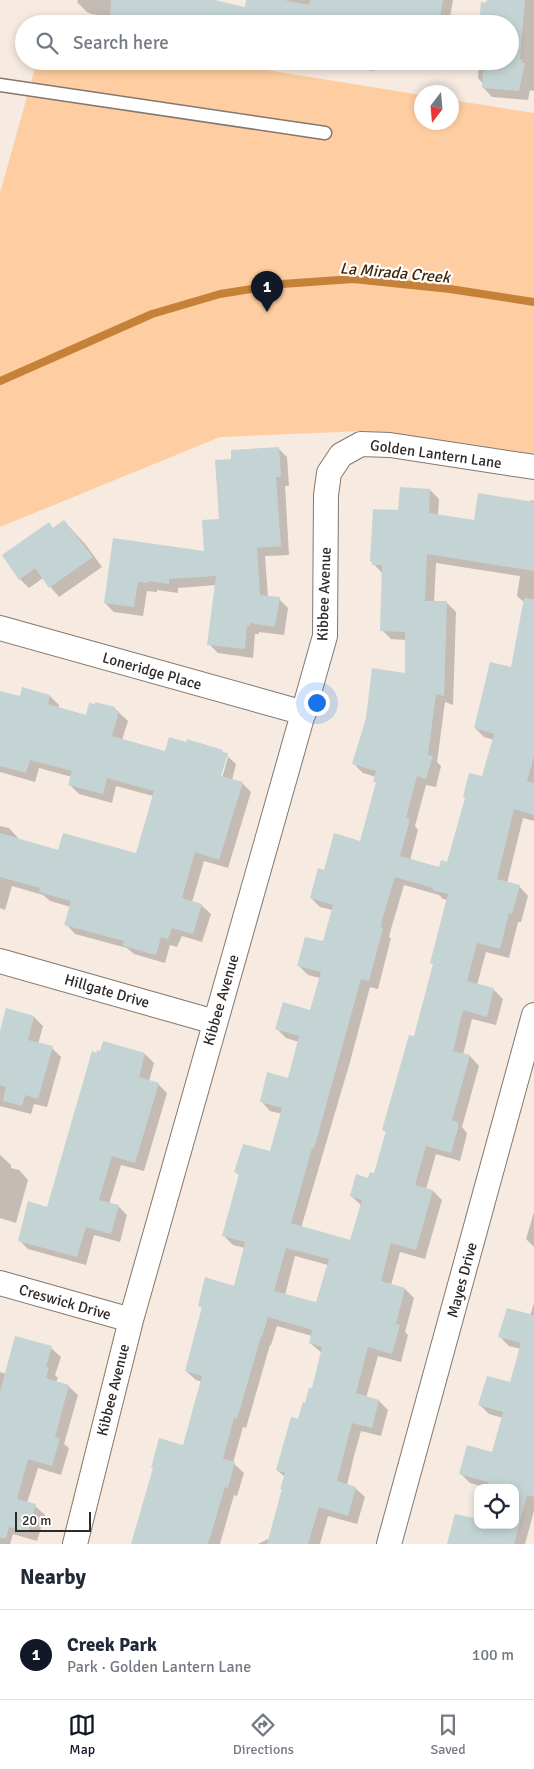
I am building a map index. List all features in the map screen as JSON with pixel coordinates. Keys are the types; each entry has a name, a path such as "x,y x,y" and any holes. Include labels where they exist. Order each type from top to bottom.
{"street":[{"name":"Golden Lantern Lane","path":"340,454 361,444 390,445 534,467"},
{"name":"Kibbee Avenue","path":"76,1544 130,1320 325,636 326,495 330,472 340,454"},
{"name":"Loneridge Place","path":"0,628 304,713"},
{"name":"Hillgate Drive","path":"0,961 215,1022"},
{"name":"Mayes Drive","path":"389,1544 534,1015"},
{"name":"Creswick Drive","path":"0,1283 130,1320"}],"lane":[{"path":"0,85 325,133"}],"shaded area":[{"path":"34,70 266,70 414,94 414,130 459,130 459,101 534,113 534,457 363,431 220,437 0,527 0,193"}],"building":[{"path":"111,0 214,0 245,7 246,0 284,0 309,5 310,0 443,0 440,15 110,15"},
{"path":"487,0 525,0 520,59 522,59 522,63 525,63 519,91 482,88 483,70 519,70 519,15 480,15 481,2 487,3"},
{"path":"279,447 281,477 276,477 281,546 257,548 260,595 280,597 275,627 250,623 250,626 247,626 245,649 207,645 216,576 169,579 169,584 148,581 148,583 138,582 134,607 104,603 113,538 204,551 202,520 219,519 215,460 231,459 231,450"},
{"path":"400,487 430,489 429,513 474,520 478,493 534,502 534,571 427,554 425,601 447,601 444,696 436,694 428,755 433,756 426,779 417,776 406,818 410,819 400,856 439,867 441,860 447,862 465,798 463,797 469,773 482,776 494,734 474,728 490,662 511,667 524,598 534,599 534,756 527,781 534,783 534,815 514,809 497,879 520,885 512,914 509,913 500,949 477,943 467,981 494,988 487,1017 463,1010 453,1051 470,1055 452,1120 458,1122 458,1128 451,1153 426,1146 415,1185 433,1190 416,1250 391,1243 381,1281 405,1288 396,1324 400,1325 392,1354 368,1347 356,1393 379,1400 372,1428 352,1423 337,1481 356,1487 348,1516 319,1507 308,1544 267,1544 285,1473 276,1470 291,1417 298,1419 309,1388 312,1388 322,1347 309,1343 312,1330 268,1317 237,1419 234,1418 223,1459 235,1462 228,1488 225,1487 208,1544 131,1544 153,1468 151,1468 159,1438 183,1445 202,1376 185,1371 202,1307 198,1306 205,1277 234,1286 245,1242 222,1236 239,1174 234,1172 243,1144 270,1151 282,1108 260,1102 267,1072 288,1078 299,1036 275,1029 283,1002 310,1010 321,972 297,966 305,937 323,941 333,905 310,898 318,868 324,870 334,833 360,841 376,782 373,782 376,771 352,764 366,718 372,668 405,673 405,632 380,631 382,565 372,565 372,562 370,562 373,509 398,510","holes":["395,877 448,894 430,963 433,964 414,1036 409,1035 382,1130 386,1131 374,1173 370,1172 368,1178 356,1174 350,1196 362,1200 350,1240 291,1223 312,1148 314,1149 361,979 369,981 383,928 381,928 382,920","286,1248 329,1259 316,1302 274,1291"]},
{"path":"64,520 93,557 49,588 35,568 19,580 2,555 49,522 53,528"},
{"path":"22,687 50,695 48,704 86,715 89,703 95,704 95,702 115,707 114,710 119,711 112,736 165,751 169,737 186,742 187,739 228,753 221,776 243,782 219,860 195,852 182,898 202,904 193,934 172,928 168,939 161,937 156,955 123,946 124,941 64,925 71,901 39,892 40,888 0,877 0,833 58,850 63,833 136,853 154,791 107,778 103,794 68,785 72,771 30,760 26,773 0,766 0,691 20,696"},
{"path":"6,1008 34,1016 28,1040 53,1046 38,1099 25,1095 22,1106 3,1101 6,1087 0,1085 0,1031"},
{"path":"103,1041 145,1053 139,1077 159,1083 135,1163 112,1156 99,1200 119,1205 111,1234 86,1227 77,1257 18,1241 28,1201 47,1207 92,1051 96,1053 97,1050 100,1051"},
{"path":"507,1308 534,1315 534,1497 527,1495 519,1525 519,1484 488,1484 488,1482 459,1474 467,1445 492,1452 503,1412 478,1405 487,1376 510,1382 521,1343 498,1337"},
{"path":"15,1336 52,1346 46,1367 49,1367 46,1378 69,1385 55,1437 60,1438 52,1466 28,1459 17,1499 36,1504 28,1532 9,1527 6,1538 0,1538 0,1392"},
{"path":"455,1514 474,1518 474,1529 518,1529 514,1544 447,1544"}],"waterway":[{"name":"La Mirada Creek","path":"0,381 152,314 220,294 282,284 353,279 450,289 534,302"}],"place":[{"name":"Creek Park","path":"267,312"}]}
